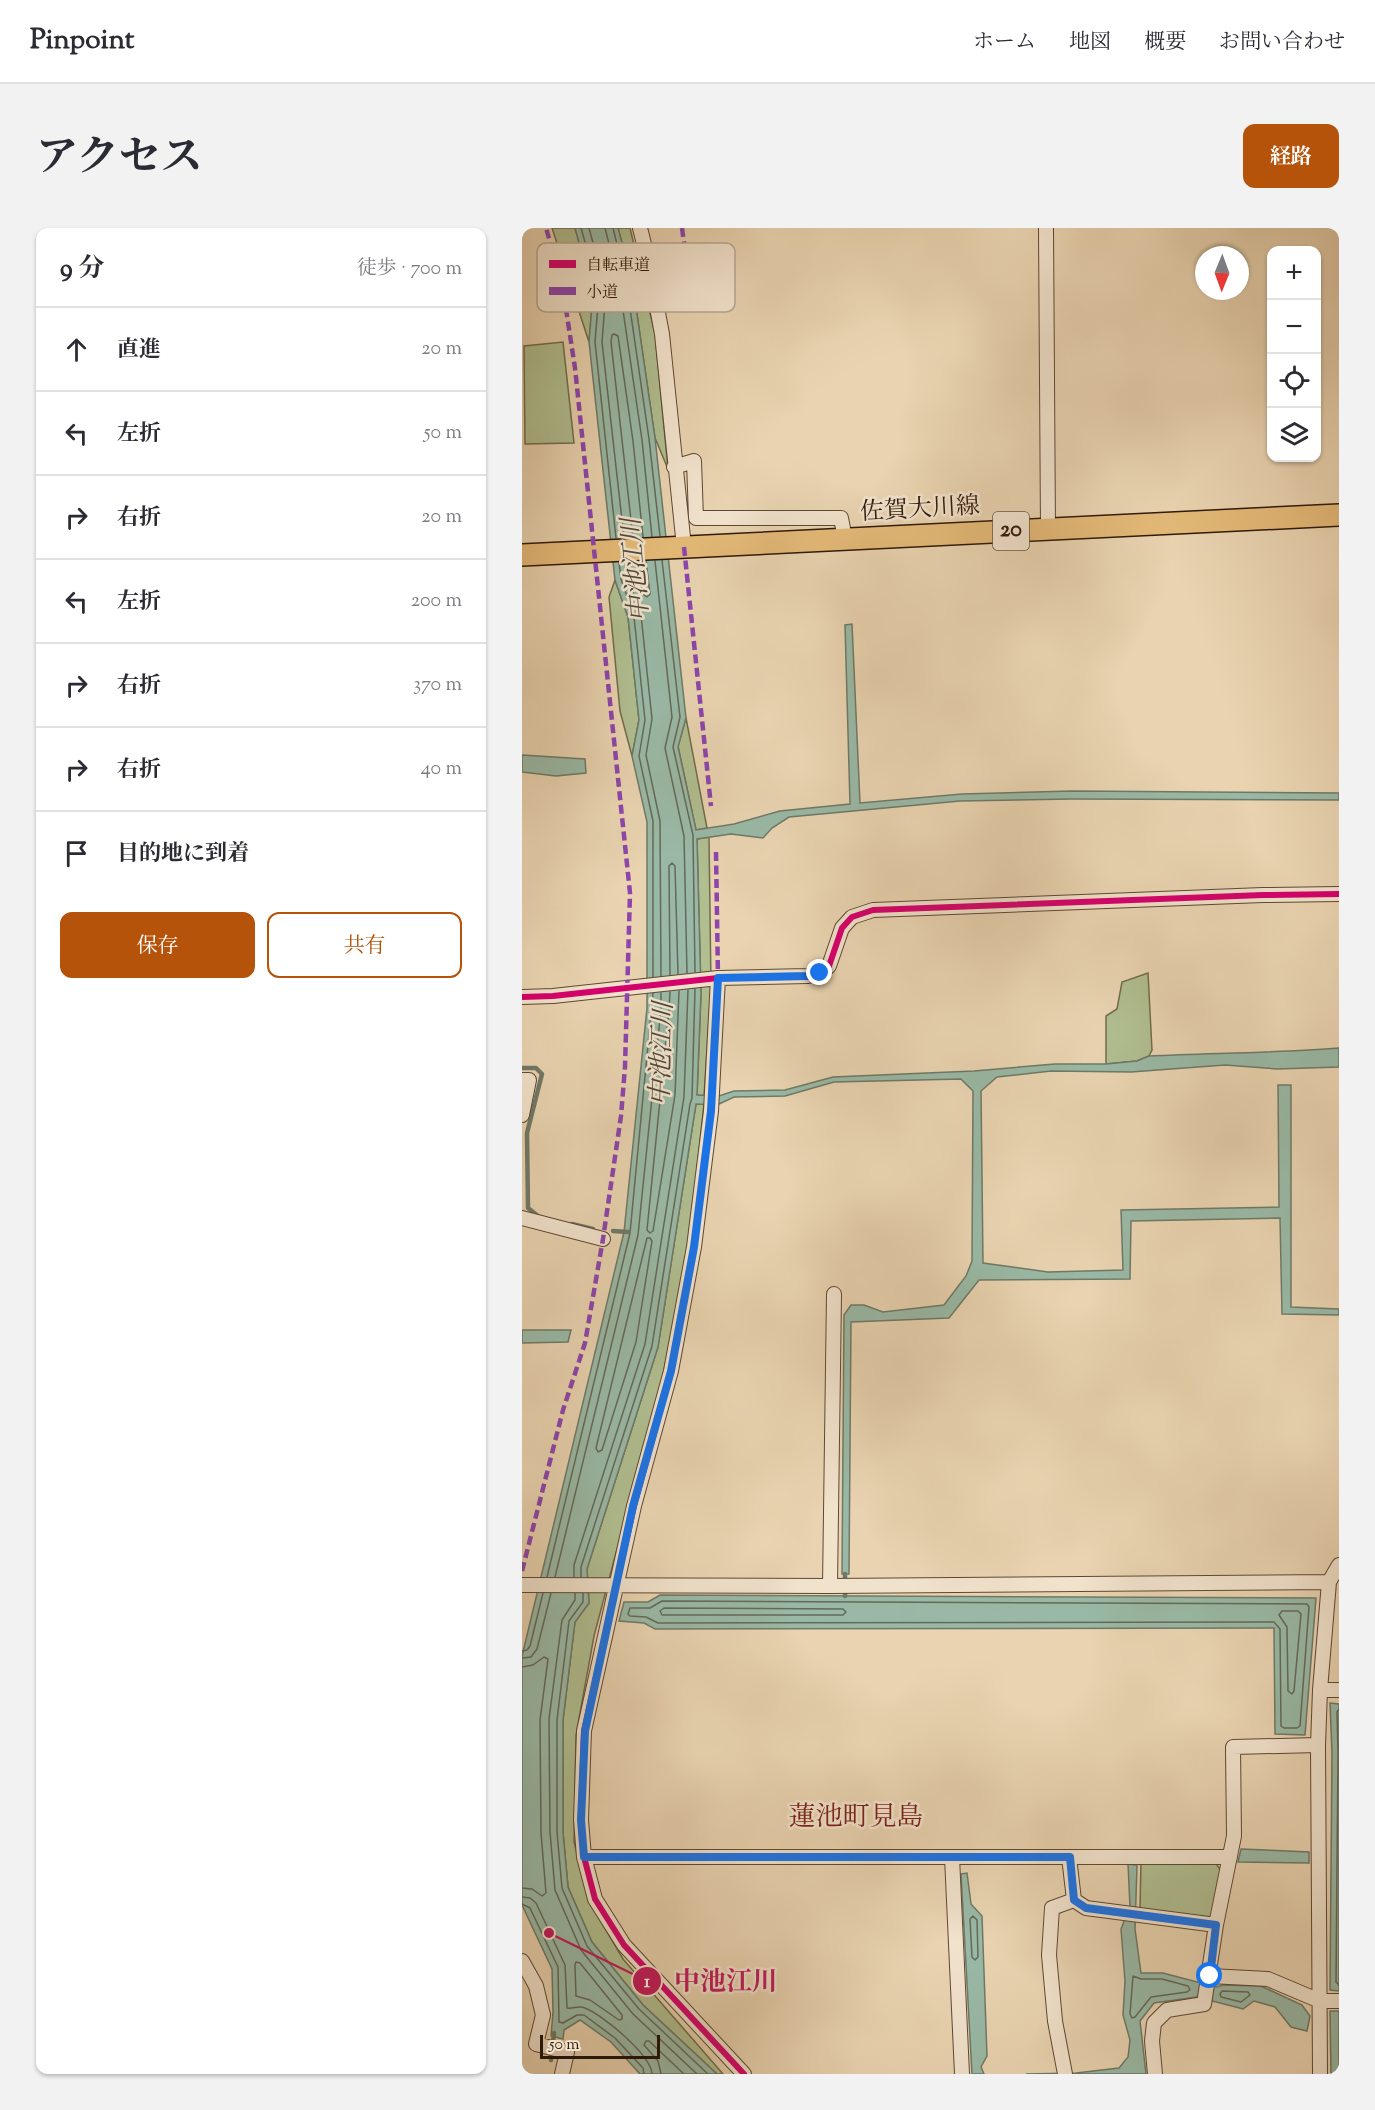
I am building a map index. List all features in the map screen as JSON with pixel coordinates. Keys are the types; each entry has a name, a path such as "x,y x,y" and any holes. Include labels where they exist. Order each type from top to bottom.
{"main road":[{"name":"佐賀大川線","path":"684,547 1339,515"},
{"name":"20","path":"522,555 684,547"}],"street":[{"path":"640,228 644,243"},
{"path":"1046,228 1048,529"},
{"path":"658,312 684,547"},
{"path":"674,467 694,461 696,519 841,518 845,539"},
{"path":"522,997 718,978 808,976 820,973 829,966 842,928 852,917 873,910 1339,894"},
{"path":"718,978 711,1111 694,1247 671,1371 611,1586 585,1731 581,1820 584,1857 595,1899 624,1945 744,2074"},
{"path":"522,1080 529,1080 522,1115"},
{"path":"522,1218 603,1239"},
{"path":"830,1587 834,1294"},
{"path":"1320,2074 1318,1745 1320,1690 1329,1582 1339,1565"},
{"path":"524,1585 830,1587 1329,1582"},
{"path":"1320,1690 1339,1690"},
{"path":"1155,2074 1152,2041 1154,2023 1167,2010 1204,2004 1210,1979 1216,1925 1234,1836 1233,1747 1318,1745"},
{"path":"584,1857 1230,1857"},
{"path":"952,1857 962,2074"},
{"path":"1070,1857 1074,1900"},
{"path":"1074,1900 1086,1908 1216,1925"},
{"path":"1065,2072 1055,2021 1049,1955 1052,1908 1074,1900"},
{"path":"522,1961 536,1986 543,2015 536,2044 567,2052 562,2074"},
{"path":"1210,1979 1268,1979 1320,2001 1339,2001"}],"shaded area":[{"path":"552,228 575,228 579,243 557,243"},
{"path":"618,228 630,228 634,243 622,243"},
{"path":"579,312 591,312 589,342"},
{"path":"637,312 650,312 655,334 668,469 655,438"},
{"path":"563,342 574,443 525,444 524,346"},
{"path":"615,580 628,617 639,720 632,756 620,711 609,597"},
{"path":"686,718 707,828 696,830 678,746"},
{"path":"709,837 711,988 704,1096 697,1095 701,993 697,839"},
{"path":"1148,973 1152,1050 1149,1056 1137,1061 1106,1064 1106,1016 1117,1009 1122,982"},
{"path":"696,1104 704,1104 689,1244 663,1375 594,1636 576,1735 574,1842 590,1903 623,1959 723,2074 717,2074 643,2005 592,1942 568,1887 563,1832 563,1720 575,1622 589,1603 587,1569 658,1347"},
{"path":"1141,1862 1215,1862 1221,1871 1211,1919 1140,1910"}],"water":[{"path":"575,228 618,228 622,243 579,243"},
{"path":"591,312 637,312 655,438 686,718 678,747 696,830 734,824 780,811 850,804 845,625 852,624 860,803 962,794 1072,791 1339,793 1339,800 960,801 789,817 772,828 763,838 731,834 697,839 701,993 697,1095 719,1096 734,1091 785,1090 833,1077 974,1071 1055,1064 1106,1064 1137,1061 1149,1056 1339,1048 1339,1067 1277,1069 1225,1065 1131,1072 1051,1071 997,1077 981,1091 983,1263 1048,1272 1123,1270 1121,1210 1279,1207 1278,1085 1291,1085 1291,1307 1339,1309 1339,1315 1282,1314 1280,1218 1131,1221 1130,1279 979,1280 949,1318 851,1322 849,1574 842,1574 844,1315 851,1305 864,1305 883,1312 944,1305 966,1276 972,1261 973,1091 961,1079 834,1082 785,1096 734,1097 717,1105 696,1104 658,1347 587,1569 589,1603 575,1622 563,1720 563,1832 568,1887 592,1942 643,2005 717,2074 640,2074 611,2042 580,2020 564,2030 563,2039 551,2036 552,1969 522,1905 522,1656 624,1232 647,1008 647,822 632,756 639,720 628,617 615,580 589,342"},
{"path":"522,755 585,759 586,773 556,776 522,772"},
{"path":"522,1330 571,1330 568,1342 522,1343"},
{"path":"660,1595 1316,1598 1305,1735 1275,1734 1274,1628 655,1629 644,1623 619,1621 624,1602 648,1602"},
{"path":"1330,1703 1339,1704 1339,1991 1330,1990 1332,1753"},
{"path":"1241,1849 1309,1852 1309,1863 1238,1862"},
{"path":"1128,1864 1137,1865 1135,1929 1141,1973 1163,1973 1216,1987 1223,1985 1261,1986 1302,2005 1310,2016 1307,2031 1291,2027 1275,2007 1254,2001 1243,2009 1197,1997 1154,2003 1140,2021 1146,2074 1026,2074 1076,2073 1119,2068 1128,2057 1130,2040 1123,2015 1125,1981 1121,1929 1130,1906"},
{"path":"967,1873 971,1904 982,1916 987,2056 981,2067 984,2074 972,2074 961,1874"},
{"path":"1330,2011 1339,2011 1339,2074 1331,2074"}],"waterway":[{"path":"522,1068 536,1068 542,1074 527,1133 528,1208 538,1216"},
{"path":"572,1224 593,1229"},
{"path":"613,1231 628,1232"},
{"path":"845,1574 845,1596"},
{"path":"551,2060 554,2033"}],"marked path":[{"path":"546,228 550,243"},
{"path":"682,228 684,243"},
{"path":"522,1571 563,1410 585,1343 621,1116 625,1067 630,893 575,368 566,312"},
{"path":"684,547 711,806"},
{"path":"716,852 718,978"}],"cycle path":[{"path":"522,997 553,996 718,978 808,976 821,973 829,966 842,928 852,917 873,910 1339,894"},
{"path":"718,978 711,1111 694,1247 671,1371 634,1506 584,1731 581,1820 584,1857 595,1899 624,1945 744,2074"}],"place":[{"name":"中池江川","path":"549,1933"}],"district":[{"name":"蓮池町見島","path":"856,1818"}],"route":[{"path":"820,973 808,976 718,978 711,1111 694,1247 671,1371 633,1506 585,1731 581,1820 584,1857 1070,1857 1074,1900 1086,1908 1216,1925 1210,1976"}]}
